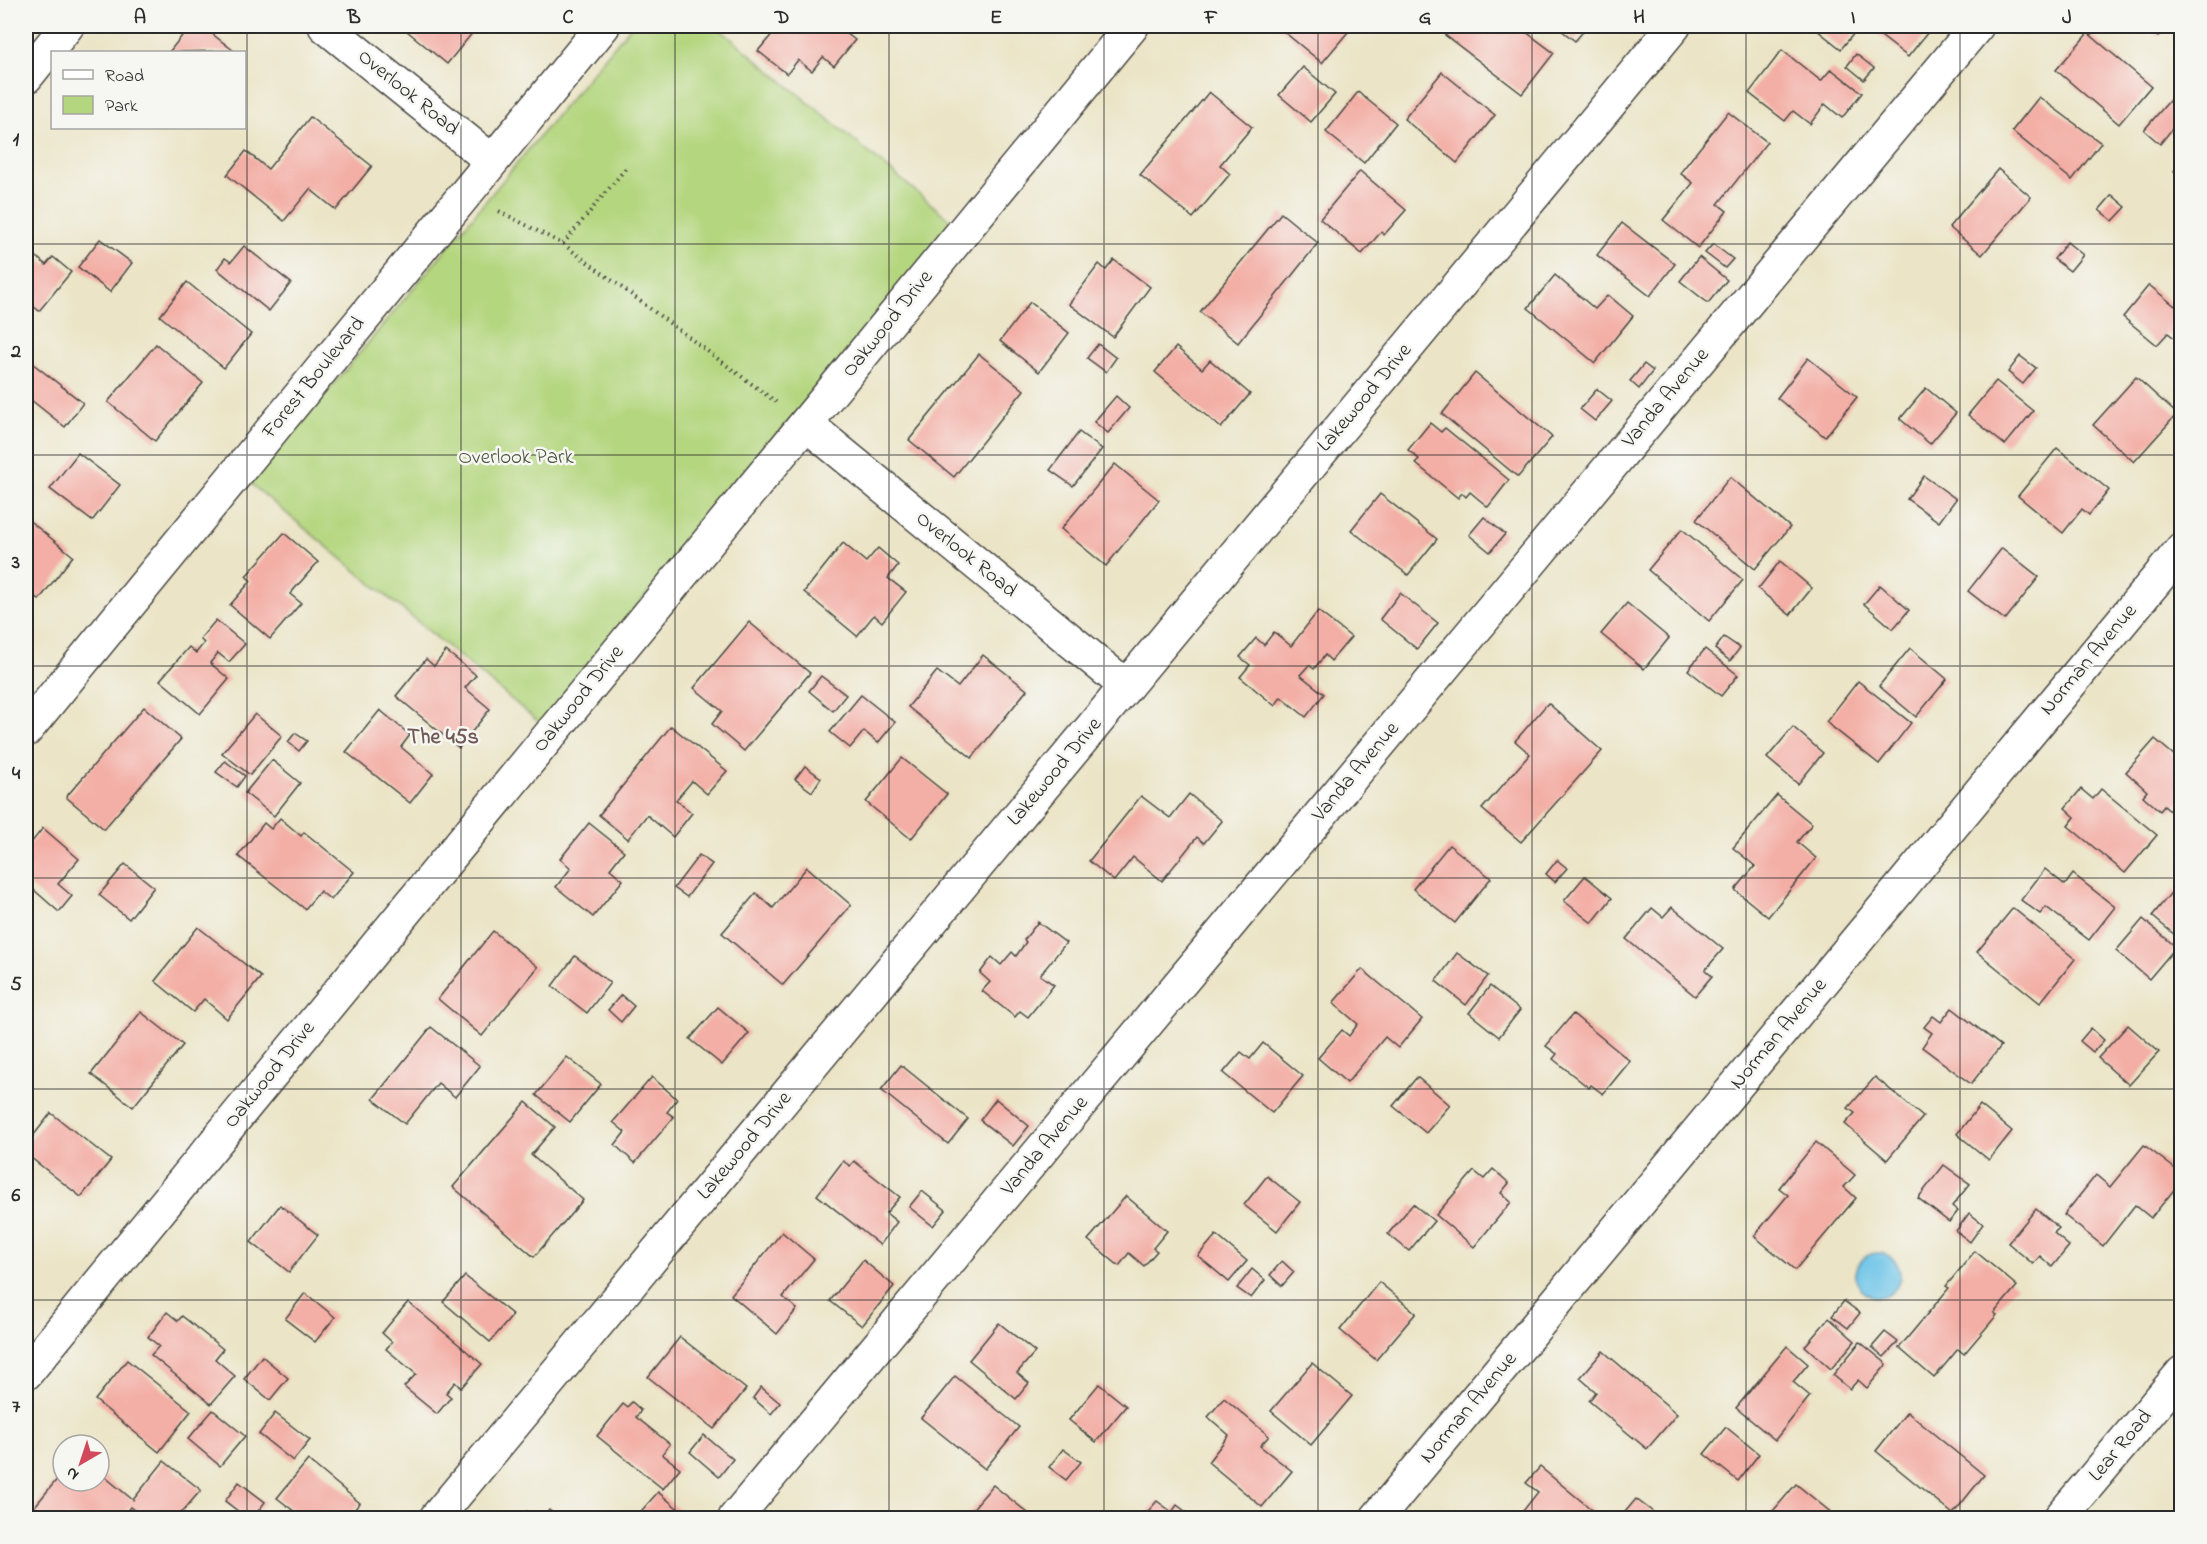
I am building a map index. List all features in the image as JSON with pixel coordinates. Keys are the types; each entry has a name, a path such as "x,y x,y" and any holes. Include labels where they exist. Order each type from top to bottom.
{"street":[{"path":"26,77 68,26"},
{"name":"Overlook Road","path":"325,26 492,161"},
{"name":"Forest Boulevard","path":"26,730 603,26"},
{"name":"Oakwood Drive","path":"26,1373 1132,26"},
{"name":"Lakewood Drive","path":"436,1518 1674,26"},
{"name":"Vanda Avenue","path":"735,1518 1977,26"},
{"name":"Overlook Road","path":"806,424 1126,686"},
{"name":"Norman Avenue","path":"1377,1518 2181,549"},
{"name":"Lear Road","path":"2060,1518 2181,1373"}],"path":[{"path":"563,244 626,168"},
{"path":"467,192 563,244 806,424"}],"green space":[{"name":"Overlook Park","path":"631,26 716,26 954,223 540,723 251,484"}],"water":[{"path":"1878,1253 1887,1254 1894,1259 1899,1266 1899,1284 1894,1291 1887,1296 1878,1297 1869,1296 1862,1291 1857,1284 1856,1275 1857,1266 1862,1259 1869,1254"}],"building":[{"path":"190,26 202,26 234,51 170,51"},
{"path":"411,26 478,26 447,64 407,31"},
{"path":"779,26 837,26 855,40 834,66 823,57 812,71 798,60 787,74 758,51"},
{"path":"1277,26 1353,26 1322,63"},
{"path":"1452,26 1518,26 1554,53 1522,94 1445,35"},
{"path":"1556,26 1588,26 1575,41"},
{"path":"1812,26 1860,26 1841,49"},
{"path":"1868,26 1931,26 1932,27 1908,57"},
{"path":"2144,26 2167,26 2158,37"},
{"path":"2088,33 2151,86 2119,124 2056,70"},
{"path":"1782,50 1821,81 1831,69 1862,93 1842,118 1825,104 1810,124 1793,111 1785,121 1749,93"},
{"path":"1856,54 1874,68 1864,80 1847,66"},
{"path":"1303,67 1335,94 1311,122 1279,95"},
{"path":"1442,72 1495,115 1457,163 1404,119"},
{"path":"2182,86 2182,138 2172,129 2160,144 2144,130"},
{"path":"1209,92 1252,127 1220,165 1230,174 1193,218 1140,175"},
{"path":"1358,92 1396,123 1364,163 1326,132"},
{"path":"2039,97 2101,143 2072,180 2012,131"},
{"path":"1728,112 1767,142 1718,204 1727,211 1698,248 1663,220 1693,183 1680,173"},
{"path":"310,117 372,166 336,210 310,189 284,221 227,175 246,151 268,169"},
{"path":"2182,162 2182,177 2174,171"},
{"path":"1998,169 2031,197 1982,255 1949,227"},
{"path":"1360,171 1406,210 1384,235 1381,232 1362,254 1320,219"},
{"path":"2112,195 2126,207 2113,221 2099,210"},
{"path":"1281,213 1318,243 1238,343 1200,312"},
{"path":"1622,223 1675,264 1650,296 1597,255"},
{"path":"100,239 132,263 110,292 78,267"},
{"path":"2067,242 2083,255 2070,271 2054,259"},
{"path":"1713,244 1733,259 1725,268 1705,253"},
{"path":"244,246 291,283 269,311 217,269 225,258 231,262"},
{"path":"26,248 46,265 53,257 71,272 39,311 26,300"},
{"path":"1699,257 1727,280 1708,303 1680,281"},
{"path":"1114,260 1150,287 1113,337 1069,304 1099,264 1106,270"},
{"path":"1555,275 1595,309 1608,295 1633,316 1595,363 1528,308"},
{"path":"187,282 251,334 224,368 160,316"},
{"path":"2149,285 2175,306 2182,297 2182,344 2168,333 2157,345 2123,317"},
{"path":"1030,302 1069,333 1039,372 1000,341"},
{"path":"156,344 203,383 155,441 108,402"},
{"path":"1098,344 1116,358 1106,372 1087,358"},
{"path":"1176,347 1202,369 1210,360 1250,394 1221,428 1155,372"},
{"path":"979,354 1024,390 954,477 909,440"},
{"path":"2020,356 2036,368 2023,384 2008,372"},
{"path":"1808,358 1857,397 1825,437 1777,398"},
{"path":"32,363 83,403 65,427 26,396 26,371"},
{"path":"1644,364 1653,371 1639,389 1630,381"},
{"path":"1475,373 1552,437 1518,477 1442,414"},
{"path":"2136,377 2177,414 2134,462 2093,425"},
{"path":"1996,381 2033,411 2005,445 1968,415"},
{"path":"1926,388 1956,413 1930,444 1900,419"},
{"path":"1597,389 1612,401 1595,421 1580,409"},
{"path":"1116,396 1129,408 1108,433 1094,422"},
{"path":"1430,423 1441,432 1445,428 1509,480 1488,507 1470,492 1466,497 1462,493 1458,498 1415,463 1419,459 1408,450"},
{"path":"1079,432 1102,449 1073,486 1050,470"},
{"path":"2057,448 2109,490 2089,515 2082,509 2063,533 2018,496"},
{"path":"78,453 120,485 92,521 50,489"},
{"path":"1115,464 1159,500 1106,566 1061,529"},
{"path":"1924,476 1956,499 1939,522 1907,499"},
{"path":"1730,477 1790,527 1755,569 1696,520"},
{"path":"1380,494 1437,539 1408,575 1351,530"},
{"path":"1484,517 1505,534 1490,552 1469,535"},
{"path":"26,518 73,556 39,600 26,589"},
{"path":"1682,529 1743,580 1709,621 1648,570"},
{"path":"284,533 318,562 290,594 301,603 270,639 230,605 251,581 246,576"},
{"path":"843,543 866,562 878,548 898,565 888,578 906,592 882,622 874,615 857,636 804,592"},
{"path":"2002,548 2039,577 2005,620 1968,591"},
{"path":"1780,561 1812,588 1790,615 1758,589"},
{"path":"1880,585 1909,610 1893,629 1864,604"},
{"path":"1400,593 1438,623 1417,649 1380,619"},
{"path":"1627,603 1669,638 1644,669 1601,634"},
{"path":"1318,611 1351,637 1331,661 1325,655 1314,669 1309,665 1300,675 1324,694 1306,717 1281,697 1275,706 1240,677 1250,665 1240,657 1256,638 1264,645 1274,632 1291,646"},
{"path":"216,620 245,644 229,662 218,653 210,663 229,679 200,714 160,680 189,647 196,653 204,643 200,639"},
{"path":"749,622 810,673 744,751 712,724 722,711 694,688"},
{"path":"1724,637 1740,648 1730,661 1715,649"},
{"path":"1910,648 1947,679 1916,717 1879,686"},
{"path":"1705,649 1738,675 1721,696 1688,670"},
{"path":"446,651 476,675 465,688 490,709 459,748 396,696 426,659 434,666"},
{"path":"983,655 1027,690 972,758 908,707 937,671 958,687"},
{"path":"821,676 846,695 833,711 809,691"},
{"path":"1858,681 1911,723 1879,764 1826,722"},
{"path":"861,695 895,722 878,743 864,731 850,748 830,732"},
{"path":"1548,703 1602,751 1521,842 1482,809 1530,754 1515,741"},
{"path":"144,707 181,739 104,829 66,797"},
{"path":"380,710 410,735 401,747 433,774 410,803 346,752"},
{"path":"255,714 282,736 250,775 222,753"},
{"path":"671,726 727,771 707,794 692,781 676,800 692,813 673,837 647,815 628,839 599,815"},
{"path":"1793,727 1823,753 1798,784 1767,758"},
{"path":"295,733 307,741 299,751 288,742"},
{"path":"2155,739 2182,762 2182,799 2171,812 2164,806 2160,811 2143,796 2147,791 2126,772"},
{"path":"902,758 947,794 911,839 866,802"},
{"path":"272,760 300,783 274,816 245,793"},
{"path":"225,761 245,776 237,787 216,772"},
{"path":"805,766 821,778 812,792 795,779"},
{"path":"2081,789 2093,799 2101,789 2157,835 2125,873 2068,826 2075,817 2065,808"},
{"path":"1189,794 1222,821 1204,843 1197,837 1162,881 1133,857 1114,881 1089,861 1141,796 1170,818"},
{"path":"1777,795 1812,824 1797,842 1816,858 1768,917 1735,890 1755,866 1733,848"},
{"path":"280,818 301,836 304,832 354,872 331,900 320,891 305,909 238,856 264,823 271,829"},
{"path":"589,823 624,851 610,869 623,880 593,917 556,887 571,868 560,859"},
{"path":"43,828 79,859 58,884 72,896 59,912 26,883 26,849"},
{"path":"1449,845 1491,878 1455,923 1413,889"},
{"path":"699,855 712,864 687,897 674,888"},
{"path":"1557,860 1567,868 1555,882 1546,874"},
{"path":"125,864 154,887 129,919 99,895"},
{"path":"807,867 851,905 783,985 722,933 756,893 773,908"},
{"path":"2045,869 2065,885 2073,874 2115,907 2089,940 2046,907 2040,914 2021,900"},
{"path":"1585,876 1612,898 1592,923 1564,901"},
{"path":"2174,889 2182,895 2182,941 2152,916"},
{"path":"1672,907 1723,949 1705,970 1712,976 1695,996 1626,939 1652,908 1663,917"},
{"path":"2013,908 2075,959 2040,1003 1977,952"},
{"path":"2143,919 2176,947 2149,979 2116,951"},
{"path":"1038,922 1066,943 1040,975 1054,985 1028,1017 1020,1011 1015,1017 982,991 990,982 980,973 992,957 1001,965 1012,952 1016,956 1026,942 1024,940"},
{"path":"198,927 261,977 227,1019 204,999 193,1012 155,981"},
{"path":"493,931 538,967 482,1036 438,999"},
{"path":"1457,953 1488,976 1466,1005 1436,981"},
{"path":"575,956 610,983 587,1013 552,986"},
{"path":"1362,969 1422,1019 1398,1048 1385,1037 1347,1083 1318,1058 1342,1030 1349,1036 1358,1024 1333,1003"},
{"path":"1490,986 1520,1010 1499,1037 1469,1013"},
{"path":"621,995 634,1006 621,1022 608,1010"},
{"path":"718,1007 749,1033 722,1065 690,1039"},
{"path":"1952,1008 2001,1046 1971,1084 1922,1047 1932,1033 1924,1027 1933,1016 1941,1022"},
{"path":"141,1012 183,1045 133,1107 91,1074"},
{"path":"1573,1014 1630,1061 1603,1094 1591,1085 1589,1088 1553,1059 1557,1054 1546,1046"},
{"path":"2128,1025 2159,1052 2129,1085 2098,1058"},
{"path":"431,1027 480,1066 455,1097 438,1083 405,1124 373,1099"},
{"path":"2091,1028 2104,1040 2093,1052 2080,1041"},
{"path":"1263,1043 1303,1076 1272,1113 1223,1073 1241,1052 1250,1059"},
{"path":"567,1057 601,1084 570,1122 536,1095"},
{"path":"901,1065 968,1119 948,1144 881,1090"},
{"path":"652,1077 677,1099 667,1112 674,1117 635,1163 615,1145 625,1132 613,1122"},
{"path":"1417,1077 1450,1105 1426,1133 1393,1106"},
{"path":"1875,1077 1923,1117 1887,1160 1845,1124 1855,1113 1848,1108"},
{"path":"996,1099 1029,1126 1013,1146 980,1120"},
{"path":"526,1102 555,1127 531,1155 583,1200 534,1257 453,1187"},
{"path":"1980,1105 2012,1131 1989,1160 1957,1134"},
{"path":"51,1113 111,1160 81,1197 26,1154 26,1145"},
{"path":"1816,1142 1855,1175 1844,1187 1856,1198 1795,1270 1754,1236 1788,1195 1779,1188"},
{"path":"2144,1145 2182,1174 2182,1180 2151,1218 2135,1205 2103,1246 2064,1215 2096,1175 2110,1187"},
{"path":"843,1161 850,1166 854,1161 900,1197 886,1213 897,1222 880,1245 817,1195"},
{"path":"1944,1165 1970,1184 1952,1206 1958,1211 1949,1222 1918,1198"},
{"path":"1493,1169 1509,1183 1501,1193 1511,1202 1474,1247 1436,1215 1474,1171 1484,1179"},
{"path":"1267,1176 1300,1202 1277,1231 1244,1205"},
{"path":"922,1191 946,1210 933,1226 909,1207"},
{"path":"1126,1196 1167,1231 1153,1248 1157,1251 1144,1266 1129,1253 1119,1266 1088,1240"},
{"path":"1413,1204 1434,1221 1409,1251 1388,1234"},
{"path":"280,1205 318,1235 289,1272 251,1242"},
{"path":"2036,1209 2059,1228 2054,1233 2069,1246 2052,1267 2040,1256 2033,1264 2008,1243"},
{"path":"1969,1213 1983,1224 1970,1242 1956,1231"},
{"path":"782,1232 814,1259 783,1297 797,1309 777,1334 731,1295"},
{"path":"1216,1235 1247,1261 1229,1282 1198,1256"},
{"path":"1975,1251 2017,1286 1994,1313 1997,1315 1964,1354 1958,1349 1934,1378 1899,1348 1949,1288 1946,1286"},
{"path":"863,1260 894,1286 862,1326 830,1301"},
{"path":"1282,1261 1294,1272 1282,1286 1270,1275"},
{"path":"1252,1269 1265,1280 1251,1298 1237,1288"},
{"path":"465,1276 513,1315 490,1342 443,1302"},
{"path":"1379,1282 1416,1313 1376,1360 1340,1330"},
{"path":"305,1293 335,1317 315,1342 285,1319"},
{"path":"1844,1301 1860,1313 1848,1328 1832,1316"},
{"path":"408,1302 482,1364 461,1388 455,1382 446,1393 451,1397 437,1414 404,1387 416,1374 386,1349 392,1342 382,1333"},
{"path":"167,1312 178,1321 182,1316 223,1349 215,1359 235,1376 211,1404 151,1355 159,1346 148,1337"},
{"path":"1829,1318 1855,1341 1831,1369 1805,1346"},
{"path":"999,1323 1035,1352 1017,1373 1029,1383 1016,1399 969,1360"},
{"path":"1885,1332 1898,1342 1884,1357 1872,1347"},
{"path":"680,1337 746,1389 714,1429 648,1377"},
{"path":"1860,1342 1887,1364 1867,1388 1858,1380 1850,1389 1833,1375"},
{"path":"1787,1346 1808,1364 1793,1382 1810,1396 1775,1440 1736,1408"},
{"path":"1603,1351 1677,1414 1647,1449 1589,1401 1596,1392 1580,1378"},
{"path":"262,1356 288,1378 270,1400 244,1379"},
{"path":"127,1360 191,1411 159,1452 95,1400"},
{"path":"1312,1363 1352,1396 1311,1445 1271,1411"},
{"path":"955,1376 1019,1427 985,1469 921,1418"},
{"path":"1099,1384 1126,1406 1096,1442 1069,1420"},
{"path":"761,1387 780,1403 771,1414 753,1398"},
{"path":"1224,1398 1269,1436 1260,1446 1292,1471 1262,1507 1208,1462 1229,1435 1208,1417"},
{"path":"632,1402 641,1410 636,1417 670,1444 662,1454 680,1468 663,1489 597,1436 623,1404 627,1407"},
{"path":"213,1410 245,1436 220,1466 188,1439"},
{"path":"1907,1412 1984,1475 1953,1514 1876,1451"},
{"path":"275,1413 310,1440 293,1461 259,1434"},
{"path":"1726,1427 1759,1454 1738,1481 1704,1454"},
{"path":"704,1435 733,1459 719,1477 690,1452"},
{"path":"1063,1449 1081,1462 1066,1480 1049,1467"},
{"path":"308,1460 360,1503 347,1518 303,1518 277,1498"},
{"path":"164,1461 201,1490 177,1518 144,1518 130,1507 121,1518 40,1518 31,1511 51,1487 51,1493 111,1493 111,1482 133,1500"},
{"path":"1540,1467 1602,1518 1522,1518 1519,1516 1538,1492 1526,1483"},
{"path":"239,1482 265,1502 253,1518 247,1518 225,1501"},
{"path":"1796,1484 1838,1518 1767,1518"},
{"path":"993,1485 1033,1517 965,1518"},
{"path":"658,1492 689,1518 635,1518"},
{"path":"1636,1499 1661,1518 1620,1518"},
{"path":"1157,1501 1172,1512 1177,1505 1194,1518 1142,1518"},
{"path":"549,1510 560,1518 542,1518"},
{"path":"527,1511 536,1518 520,1518"}],"district":[{"name":"The 45s","path":"443,738"}]}
